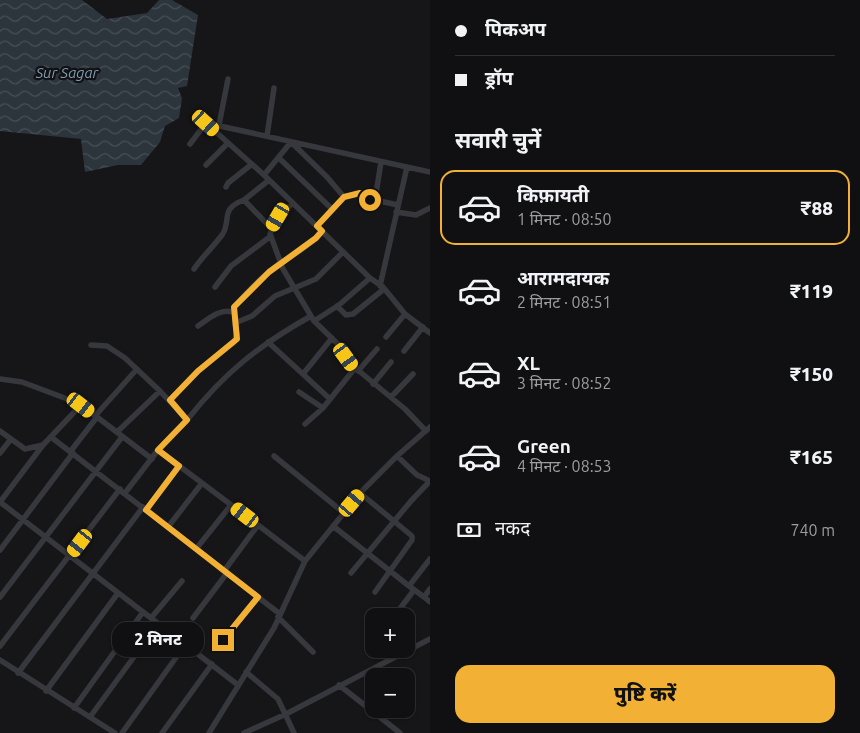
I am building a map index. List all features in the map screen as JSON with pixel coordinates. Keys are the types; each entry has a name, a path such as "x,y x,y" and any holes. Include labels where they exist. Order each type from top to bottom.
{"street":[{"path":"218,125 228,79"},
{"path":"267,136 274,88"},
{"path":"206,123 430,172"},
{"path":"206,123 267,178 370,278 382,287 405,314 430,333"},
{"path":"190,144 206,123"},
{"path":"194,269 223,234 229,211 237,202 244,200 267,178 291,142"},
{"path":"291,142 344,197"},
{"path":"206,165 228,143"},
{"path":"280,159 332,209"},
{"path":"375,200 382,162"},
{"path":"226,187 228,183 252,164"},
{"path":"337,306 346,315 353,314 382,287 407,167"},
{"path":"317,226 344,197 360,193 370,200 375,200 416,215 430,208"},
{"path":"244,200 271,228"},
{"path":"209,733 274,628 305,561 360,493 397,456 428,429 406,408 373,384 357,369 342,348 313,318 294,288 280,263 271,236 271,228 278,217 293,203"},
{"path":"170,400 198,371 234,342 237,334 233,312 234,307 244,295 280,263 304,249 322,231"},
{"path":"215,287 230,266 271,236"},
{"path":"235,323 252,316 275,296 316,279 343,252"},
{"path":"0,646 122,491 221,380 240,362 268,342 337,306 370,278"},
{"path":"198,326 219,313 228,310 233,312"},
{"path":"386,337 405,314"},
{"path":"404,351 423,327"},
{"path":"303,374 332,338"},
{"path":"268,342 330,399"},
{"path":"91,345 107,346 137,369 170,400 187,420"},
{"path":"306,424 377,349"},
{"path":"373,384 391,362"},
{"path":"0,550 96,416 137,369"},
{"path":"391,397 412,374"},
{"path":"0,379 22,382 81,405 152,459"},
{"path":"0,597 96,471 120,434 160,391"},
{"path":"299,392 323,408"},
{"path":"81,405 43,445 0,502 238,685"},
{"path":"0,431 25,449 43,445"},
{"path":"51,437 258,597 279,615 313,652"},
{"path":"0,453 11,439"},
{"path":"158,450 305,561"},
{"path":"274,456 344,513"},
{"path":"351,573 430,481 417,476 397,456"},
{"path":"18,673 93,574 179,466"},
{"path":"168,527 202,483"},
{"path":"360,493 412,536 412,540 374,592"},
{"path":"196,549 231,505"},
{"path":"193,618 258,526"},
{"path":"333,526 430,602"},
{"path":"400,608 430,559"},
{"path":"151,618 182,581"},
{"path":"424,597 430,589"},
{"path":"46,691 118,593"},
{"path":"223,640 258,597"},
{"path":"74,708 143,612"},
{"path":"90,718 158,624"},
{"path":"244,733 286,714 430,639"},
{"path":"122,733 185,645"},
{"path":"0,660 46,691 115,733"},
{"path":"162,733 212,664"},
{"path":"246,672 278,699 294,733"},
{"path":"339,685 400,733"}],"water":[{"name":"Sur Sagar","path":"0,0 82,0 107,19 147,13 159,0 172,0 198,15 187,86 178,88 182,98 179,118 165,126 160,142 141,165 118,165 85,172 81,139 0,131"}],"route":[{"path":"223,640 258,597 146,510 179,466 158,450 187,420 170,400 198,371 237,339 233,312 234,307 244,295 280,263 304,249 316,238 322,231 317,226 344,197 360,193 370,200"}]}
